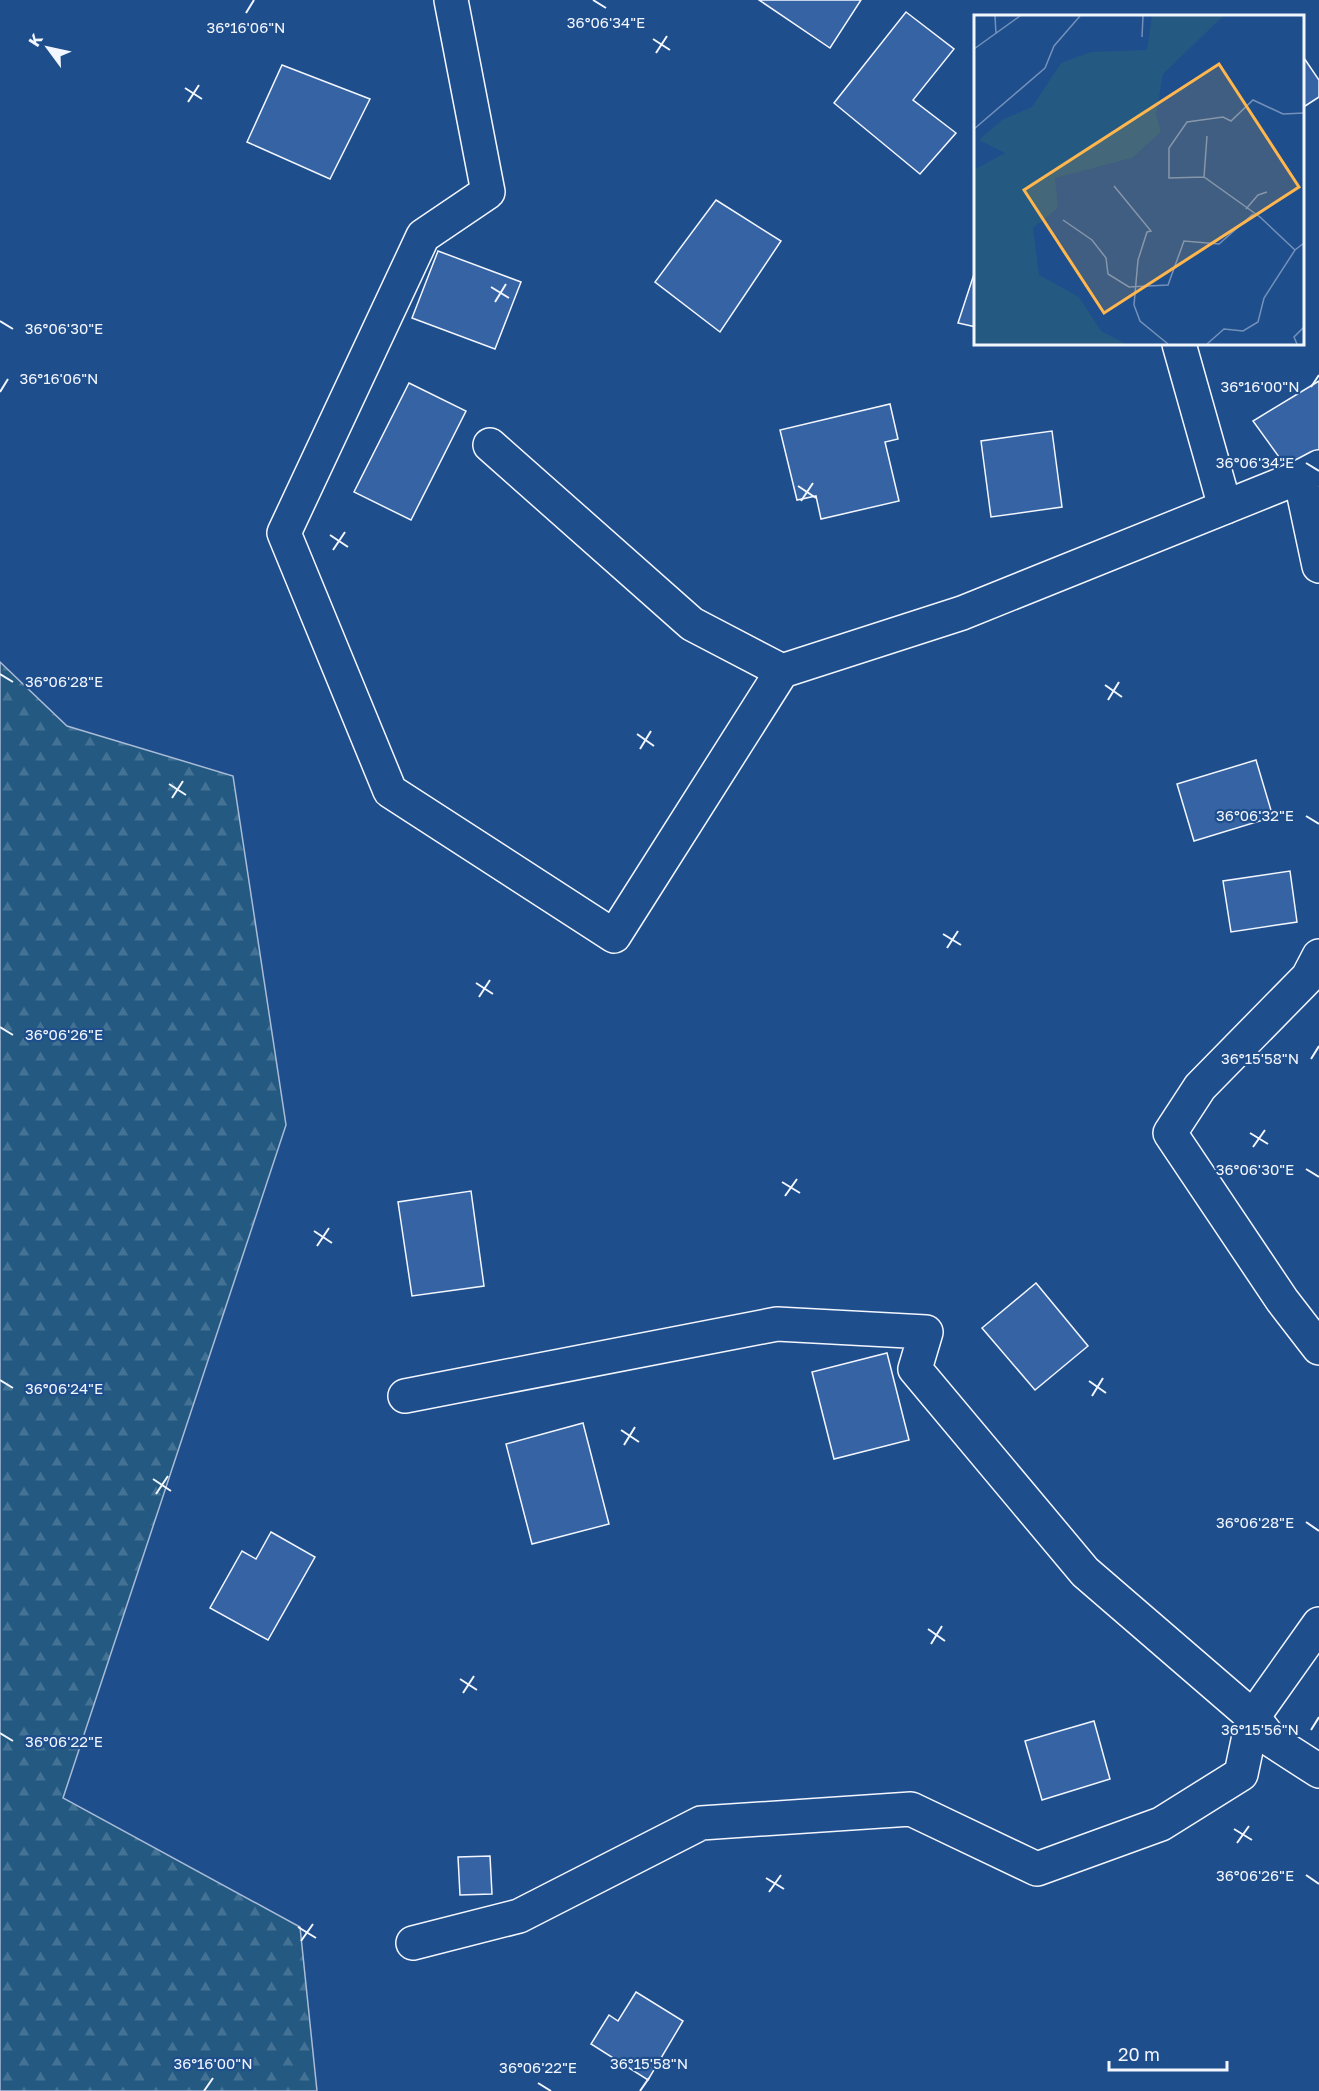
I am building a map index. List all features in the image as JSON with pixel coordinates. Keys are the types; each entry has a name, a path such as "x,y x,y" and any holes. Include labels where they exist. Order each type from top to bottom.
{"street":[{"path":"451,0 488,192 423,236 284,533 390,791 614,936 782,671 962,613 1310,472 1319,566"},
{"path":"1179,345 1225,507"},
{"path":"490,445 692,624 782,671"},
{"path":"1319,956 1308,977 1200,1087 1170,1133 1282,1300 1319,1348"},
{"path":"405,1396 777,1324 926,1332 915,1369 1078,1563 1253,1717 1271,1740 1319,1771"},
{"path":"413,1943 519,1916 701,1823 911,1809 1037,1869 1161,1824 1241,1774 1253,1717 1319,1624"}],"green space":[{"path":"0,662 67,726 233,776 286,1125 63,1798 300,1927 317,2091 0,2091"}],"building":[{"path":"759,0 861,0 830,48"},
{"path":"906,12 954,49 913,100 956,133 920,174 834,103"},
{"path":"1304,58 1319,80 1319,97 1304,107"},
{"path":"282,65 370,99 330,179 247,142"},
{"path":"716,200 781,241 720,332 655,282"},
{"path":"438,251 521,282 495,349 412,318"},
{"path":"974,274 974,327 958,323"},
{"path":"1319,381 1319,460 1292,475 1253,421"},
{"path":"409,383 466,411 411,520 354,492"},
{"path":"890,404 898,439 885,442 899,501 821,519 816,496 797,500 780,430"},
{"path":"1052,431 1062,507 991,517 981,441"},
{"path":"1256,760 1273,817 1194,841 1177,784"},
{"path":"1290,871 1297,922 1231,932 1223,881"},
{"path":"471,1191 484,1286 412,1296 398,1202"},
{"path":"1036,1283 1088,1346 1035,1390 982,1328"},
{"path":"887,1353 909,1440 834,1459 812,1372"},
{"path":"583,1423 609,1524 532,1544 506,1444"},
{"path":"271,1532 315,1557 268,1640 210,1608 242,1551 256,1559"},
{"path":"1094,1721 1110,1779 1042,1800 1025,1741"},
{"path":"490,1856 492,1894 460,1895 458,1857"},
{"path":"636,1992 683,2021 648,2080 591,2044 609,2015 618,2021"}]}
